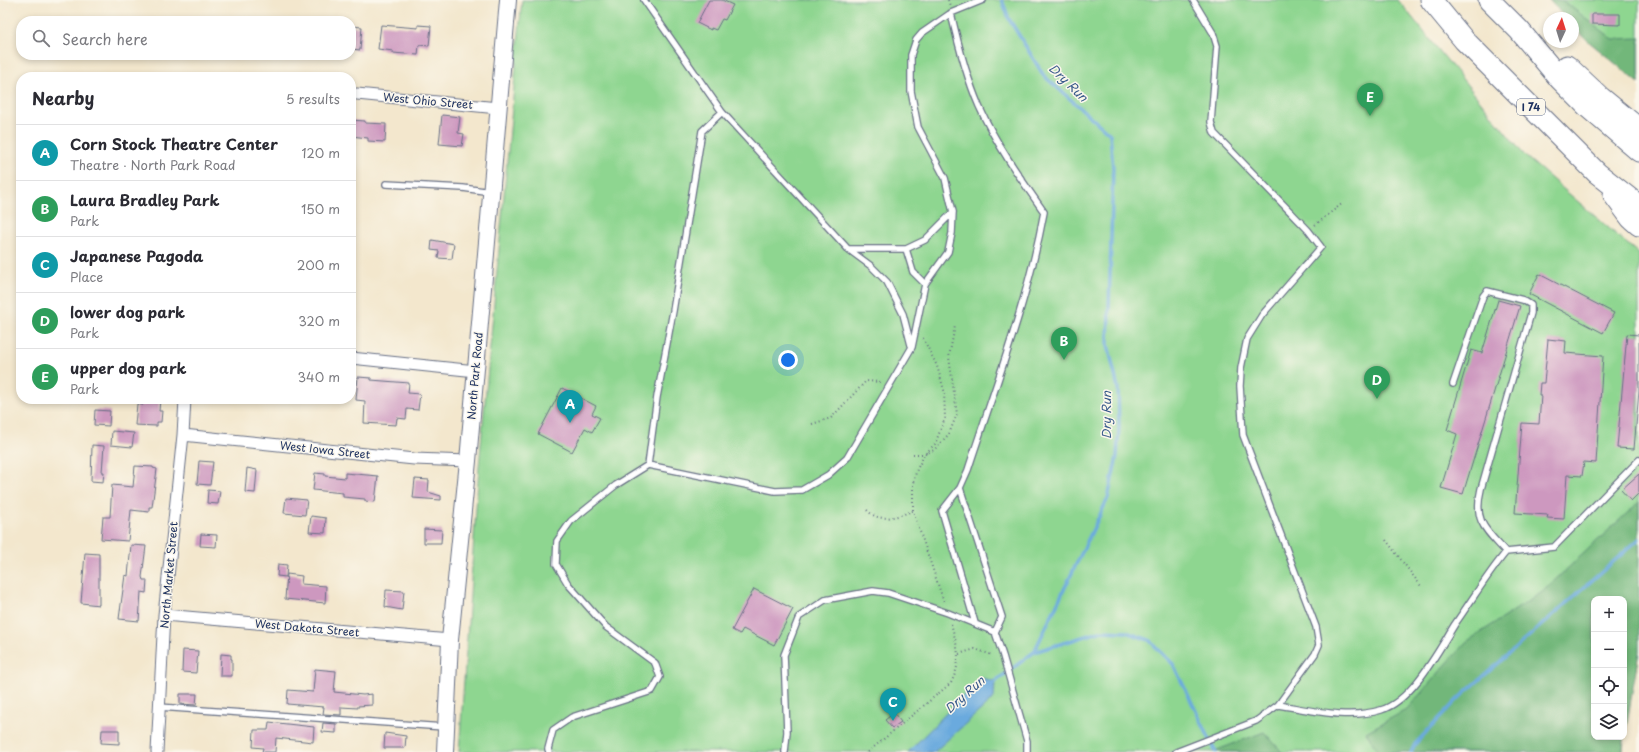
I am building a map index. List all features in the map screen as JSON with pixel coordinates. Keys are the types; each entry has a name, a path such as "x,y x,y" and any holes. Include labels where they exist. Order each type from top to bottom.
{"highway":[{"name":"I 74","path":"1431,0 1464,40 1597,173 1639,206"},
{"path":"1489,0 1519,30 1560,78 1589,108 1639,151"},
{"path":"1519,30 1537,37 1601,98 1639,128"},
{"path":"1597,173 1631,218 1639,225"}],"street":[{"name":"North Park Road","path":"445,752 450,640 468,461 508,0"},
{"name":"West Ohio Street","path":"357,94 498,108"},
{"path":"356,359 476,371"},
{"name":"North Market Street","path":"157,752 164,615 183,435 185,404"},
{"name":"West Iowa Street","path":"183,435 414,459 468,461"},
{"name":"West Dakota Street","path":"164,615 450,640"}],"lane":[{"path":"644,0 722,112 848,249 871,266 887,282 903,314 912,347"},
{"path":"549,752 548,749 553,730 572,716 652,691 660,677 655,663 606,627 568,584 556,564 557,541 571,521 616,485 648,465 775,492 802,490 828,475 847,458 892,382 912,347 925,284 948,252 952,233 953,212 945,178 918,127 911,91 910,55 916,40 922,33 951,13 983,0"},
{"path":"1178,751 1256,721 1278,706 1315,654 1319,645 1316,627 1243,435 1240,386 1241,368 1248,339 1262,315 1321,247 1308,230 1214,133 1211,122 1217,46 1213,33 1193,0"},
{"path":"951,13 962,59 978,106 1006,156 1044,212 1028,287 970,462 960,488 942,511 975,623"},
{"path":"648,465 657,397 673,311 702,131 722,112"},
{"path":"386,184 463,188 491,192"},
{"path":"848,249 906,249 925,240 953,212"},
{"path":"906,249 913,272 925,284"},
{"path":"1453,384 1483,296 1487,291 1494,291 1522,300 1531,305 1531,313 1479,500 1478,511 1482,525 1506,552"},
{"path":"1278,706 1339,714 1364,713 1382,710 1403,697 1418,681 1489,574 1506,552 1554,547 1639,460"},
{"path":"960,488 1002,617 994,632"},
{"path":"785,752 787,732 784,655 799,617 825,600 872,592 888,593 948,612 994,632 1003,656 1027,741 1027,752"},
{"path":"159,707 446,727"}],"path":[{"path":"1308,230 1343,203"},
{"path":"914,454 925,454 934,450 949,434 957,414 949,357 956,326"},
{"path":"868,752 951,683 957,672 959,654 948,612 913,511 913,483 917,469 925,454 935,444 945,418 944,390 937,366 921,334"},
{"path":"812,424 831,418 866,381 892,382"},
{"path":"866,510 872,515 884,518 897,517 913,511"},
{"path":"1386,540 1421,586"},
{"path":"959,654 974,649 992,655"}],"green space":[{"path":"522,0 1398,0 1525,156 1639,254 1639,556 1627,703 1627,596 1591,596 1591,740 1624,740 1623,752 459,752 479,466"},
{"path":"1549,0 1562,0 1578,12 1560,12"},
{"path":"1556,0 1639,0 1639,76 1579,21 1579,12 1569,12"},
{"path":"1579,13 1613,39 1639,38 1639,83 1588,41 1579,31"},
{"path":"1639,502 1639,652 1627,723 1627,596 1591,596 1591,740 1624,740 1622,752 1377,752 1366,732 1406,710 1466,642 1541,593"},
{"path":"1264,732 1282,752 1212,752"}],"water":[{"name":"Dry Run","path":"981,678 995,681 994,698 934,752 908,752"}],"building":[{"path":"709,0 722,0 733,5 725,20 722,19 716,30 711,28 711,30 697,23"},
{"path":"1592,14 1620,14 1620,25 1592,24"},
{"path":"381,25 418,28 418,25 431,26 429,46 419,45 418,55 393,53 393,51 378,49"},
{"path":"356,26 362,27 360,50 356,50"},
{"path":"442,115 460,117 458,133 464,134 462,146 439,144"},
{"path":"356,120 365,121 365,123 386,124 385,142 368,141 368,138 356,137"},
{"path":"432,240 454,244 452,259 438,258 439,251 431,250"},
{"path":"1539,274 1614,313 1603,333 1529,294"},
{"path":"1498,300 1520,306 1463,494 1441,488 1457,434 1447,430 1471,350 1482,353"},
{"path":"1627,334 1639,335 1639,391 1634,449 1617,448"},
{"path":"1548,339 1566,341 1565,353 1603,356 1596,463 1584,462 1582,476 1567,475 1564,519 1547,518 1548,515 1515,513 1522,423 1539,424 1541,395 1539,395 1540,383 1544,383"},
{"path":"358,377 371,378 371,380 409,383 408,393 420,394 418,410 407,409 406,419 397,418 396,425 364,423 365,401 356,400"},
{"path":"562,388 596,406 592,414 600,418 592,432 585,428 572,452 538,434"},
{"path":"137,404 160,404 159,411 162,411 161,422 157,422 157,426 135,425"},
{"path":"95,410 110,411 109,426 94,425"},
{"path":"112,431 134,433 132,447 111,445"},
{"path":"92,445 104,446 102,472 104,472 103,482 91,481"},
{"path":"199,461 213,462 210,485 197,484"},
{"path":"135,466 153,467 157,469 152,507 149,507 149,512 131,510 128,541 101,539 103,517 110,517 112,485 133,487"},
{"path":"247,468 257,470 255,493 245,492"},
{"path":"315,473 325,474 325,476 345,478 345,473 378,476 375,502 365,501 365,499 343,497 343,493 313,490"},
{"path":"1639,474 1639,493 1631,501 1621,490"},
{"path":"415,479 429,480 428,492 441,496 441,500 413,498"},
{"path":"208,490 220,491 218,504 207,503"},
{"path":"286,498 307,500 305,515 284,513"},
{"path":"311,516 326,518 325,533 309,532"},
{"path":"424,529 442,530 441,543 424,543"},
{"path":"201,534 217,535 216,547 200,546"},
{"path":"131,545 146,546 142,577 143,580 147,580 146,593 141,592 139,621 119,619 125,575 128,576"},
{"path":"85,553 99,554 99,605 81,603"},
{"path":"278,564 287,565 286,577 277,576"},
{"path":"287,574 302,576 301,584 326,586 325,603 285,599"},
{"path":"754,589 793,609 774,645 743,629 740,634 732,630"},
{"path":"386,590 404,591 402,610 385,607"},
{"path":"183,650 198,651 196,673 182,672"},
{"path":"221,654 231,655 232,676 220,676"},
{"path":"315,669 336,671 334,692 363,695 372,694 372,705 358,706 358,708 341,707 341,715 323,714 324,707 287,704 288,690 313,692"},
{"path":"180,694 197,694 196,705 180,704"},
{"path":"894,713 901,722 892,728 885,720"},
{"path":"269,722 314,727 313,742 276,738 275,752 262,752 263,748 253,747 254,730 268,730"},
{"path":"323,723 336,724 336,733 322,732"},
{"path":"102,730 119,730 119,744 101,743"},
{"path":"385,733 406,736 405,748 384,748"}],"waterway":[{"name":"Dry Run","path":"992,684 1034,652 1108,498 1117,456 1119,427 1118,388 1108,345 1113,168 1110,134 1044,76 1009,19 1002,0"},
{"path":"1411,752 1415,744 1460,697 1639,539"},
{"path":"1034,652 1102,631 1126,632 1149,640 1173,664 1216,752"}],"place":[{"name":"upper dog park","path":"1370,116"},
{"name":"Laura Bradley Park","path":"1064,360"},
{"name":"lower dog park","path":"1377,399"},
{"name":"Corn Stock Theatre Center","path":"570,423"},
{"name":"Japanese Pagoda","path":"893,721"}]}
